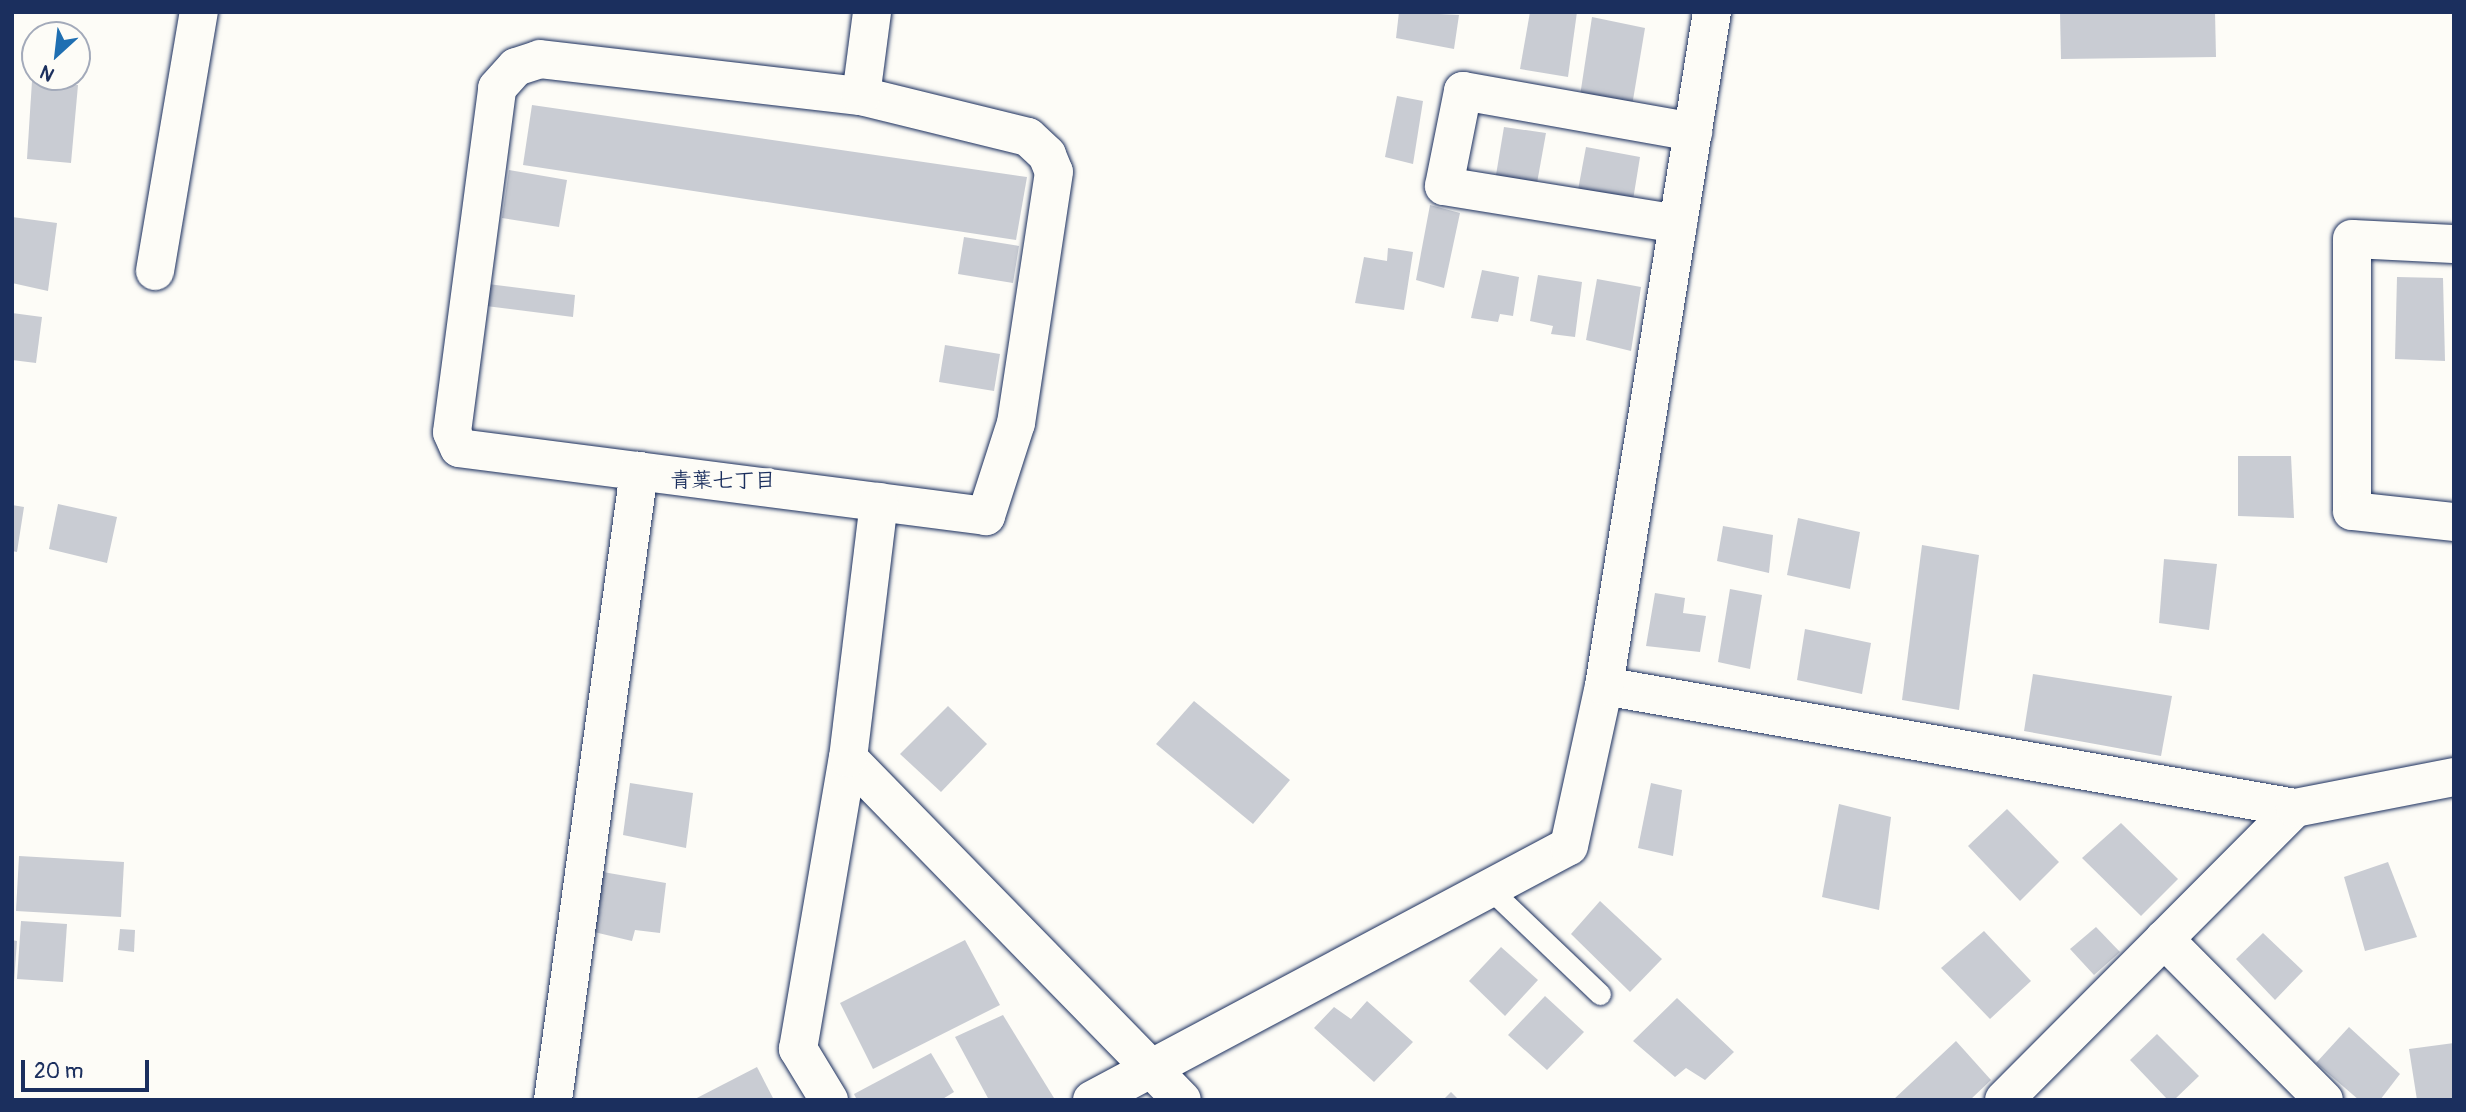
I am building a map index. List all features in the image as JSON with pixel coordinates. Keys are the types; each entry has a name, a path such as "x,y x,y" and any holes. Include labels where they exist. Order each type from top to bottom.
{"street":[{"path":"155,271 199,12"},
{"path":"860,96 872,12"},
{"path":"1092,1100 1153,1070 1569,846 1604,685 1712,12"},
{"path":"540,59 860,96 1028,137 1047,155 1054,172 1016,423 986,516 639,471 459,448 452,432 496,89 516,67 540,59"},
{"path":"1678,224 1444,186 1463,91 1693,132"},
{"path":"2454,244 2352,239 2352,511 2454,522"},
{"path":"553,1100 639,471"},
{"path":"830,1100 798,1049 848,758 878,502"},
{"path":"1604,685 2295,808 2454,776"},
{"path":"848,758 1182,1100"},
{"path":"2004,1100 2295,808"},
{"path":"2164,939 2324,1100"}],"lane":[{"path":"1490,889 1600,994"}],"building":[{"path":"1399,12 1459,15 1454,49 1396,38"},
{"path":"1530,12 1577,12 1568,77 1520,69"},
{"path":"2060,12 2215,12 2216,57 2061,59"},
{"path":"1592,17 1645,28 1632,106 1580,96"},
{"path":"31,91 77,91 71,163 27,159"},
{"path":"1397,96 1423,101 1413,164 1385,157"},
{"path":"532,105 1027,177 1016,240 523,165"},
{"path":"1504,127 1546,133 1537,183 1496,175"},
{"path":"1586,147 1640,157 1633,200 1578,190"},
{"path":"509,170 567,180 559,227 502,218"},
{"path":"1430,205 1460,213 1444,288 1416,280"},
{"path":"12,217 57,223 48,291 12,283"},
{"path":"964,237 1019,246 1013,283 958,274"},
{"path":"1388,248 1413,252 1404,310 1355,303 1364,257 1387,261"},
{"path":"1482,270 1519,277 1513,316 1500,314 1498,322 1471,318"},
{"path":"1538,275 1582,282 1575,337 1551,334 1553,326 1530,321"},
{"path":"2397,277 2443,278 2445,361 2395,359"},
{"path":"1597,279 1641,287 1631,351 1586,340"},
{"path":"488,284 575,295 573,317 486,306"},
{"path":"12,313 42,317 36,363 12,360"},
{"path":"945,345 1000,354 994,391 939,382"},
{"path":"2238,456 2291,456 2294,518 2238,516"},
{"path":"58,504 117,517 107,563 49,549"},
{"path":"12,505 24,507 17,552 12,551"},
{"path":"1798,518 1860,532 1850,589 1787,575"},
{"path":"1723,526 1773,535 1769,573 1717,561"},
{"path":"1922,545 1979,555 1959,710 1902,700"},
{"path":"2164,559 2217,564 2209,630 2159,623"},
{"path":"1730,589 1762,595 1750,669 1718,662"},
{"path":"1655,593 1685,598 1683,613 1706,616 1700,652 1646,646"},
{"path":"1805,629 1871,643 1862,694 1797,680"},
{"path":"2033,674 2172,696 2161,756 2024,731"},
{"path":"1194,701 1290,780 1253,824 1156,744"},
{"path":"948,706 987,744 941,792 900,754"},
{"path":"630,783 693,793 686,848 623,835"},
{"path":"1651,783 1682,790 1673,856 1638,848"},
{"path":"1839,804 1891,817 1879,910 1822,897"},
{"path":"2007,809 2059,862 2020,901 1968,846"},
{"path":"2121,823 2178,879 2141,916 2082,858"},
{"path":"19,856 124,862 121,917 16,911"},
{"path":"2388,862 2417,937 2365,951 2344,877"},
{"path":"603,872 666,883 660,933 635,930 632,941 594,932"},
{"path":"1600,901 1662,959 1630,992 1571,934"},
{"path":"21,921 67,924 63,982 17,979"},
{"path":"2096,927 2120,952 2094,975 2070,949"},
{"path":"120,929 135,930 134,952 118,950"},
{"path":"1984,931 2031,981 1990,1019 1941,968"},
{"path":"2263,933 2303,971 2275,1000 2236,959"},
{"path":"12,940 17,941 14,982 12,982"},
{"path":"965,940 1000,1005 873,1069 840,1003"},
{"path":"1501,947 1538,980 1505,1016 1469,981"},
{"path":"1545,996 1584,1032 1547,1070 1508,1035"},
{"path":"1677,998 1734,1052 1705,1080 1686,1068 1675,1077 1633,1041"},
{"path":"1367,1001 1413,1042 1374,1082 1314,1028 1334,1007 1351,1019"},
{"path":"1003,1015 1054,1098 989,1100 955,1037"},
{"path":"2349,1027 2400,1074 2380,1100 2359,1100 2316,1063"},
{"path":"2157,1034 2199,1076 2174,1100 2168,1100 2130,1060"},
{"path":"1956,1041 1991,1080 1970,1100 1893,1100"},
{"path":"2454,1043 2454,1100 2417,1100 2409,1049"},
{"path":"931,1053 954,1092 941,1100 857,1100 854,1094"},
{"path":"757,1067 774,1100 693,1100"},
{"path":"1451,1092 1459,1100 1443,1100"}],"district":[{"name":"青葉七丁目","path":"723,481"}]}
